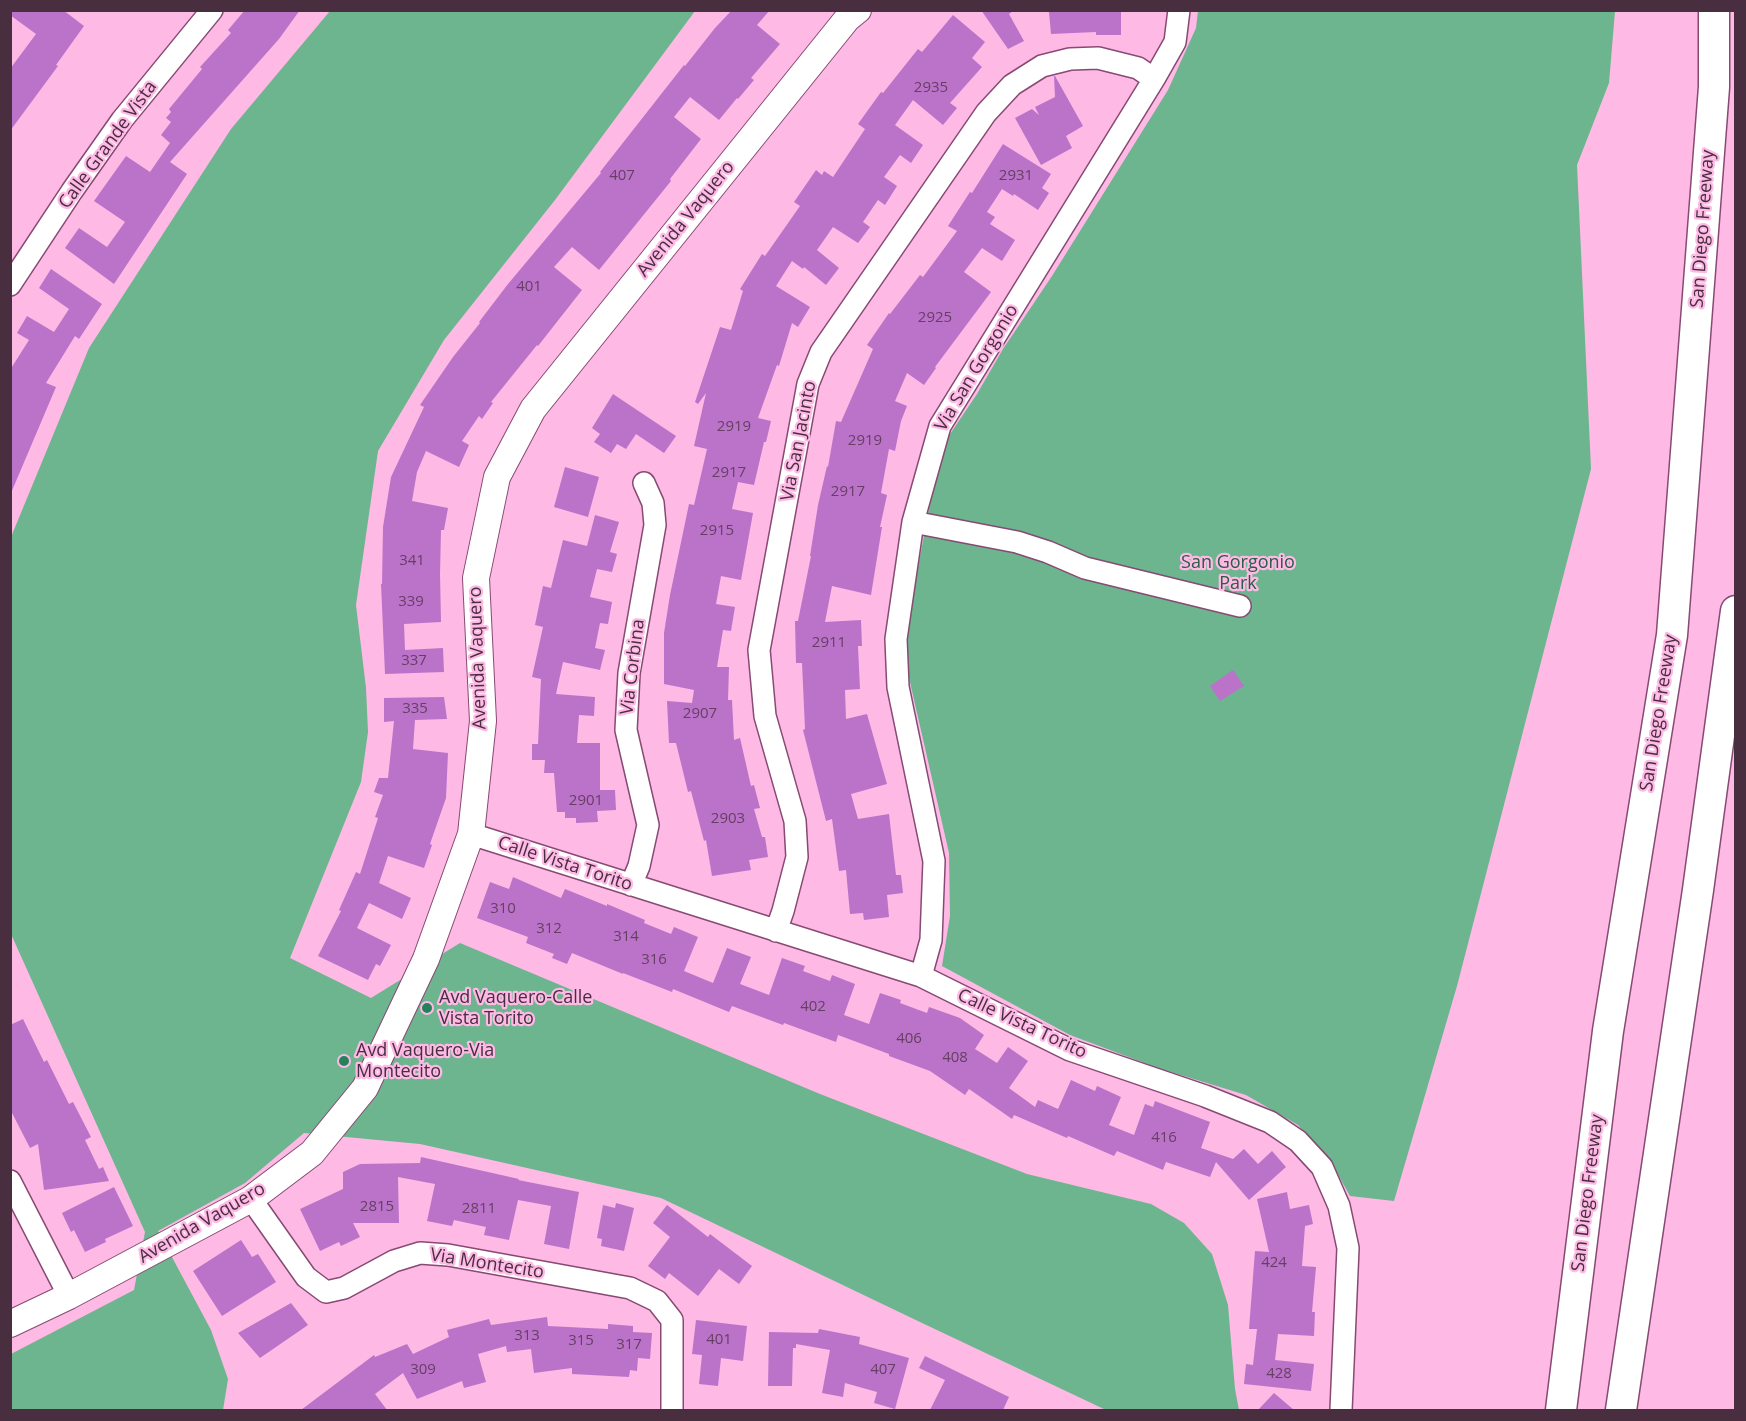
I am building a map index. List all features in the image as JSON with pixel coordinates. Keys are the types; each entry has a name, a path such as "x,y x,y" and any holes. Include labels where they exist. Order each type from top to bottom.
{"highway":[{"name":"San Diego Freeway","path":"1561,1410 1608,1031 1671,635 1714,87 1714,10"},
{"path":"1621,1410 1696,902 1736,611"}],"main road":[{"name":"Avenida Vaquero","path":"10,1324 69,1296 251,1199 312,1153 365,1088 426,958 471,834 483,721 476,578 497,477 533,409 839,28 858,10"}],"street":[{"name":"Calle Grande Vista","path":"10,285 122,120 212,10"},
{"name":"Via San Gorgonio","path":"921,976 931,940 934,861 898,687 896,639 913,522 940,426 1154,79 1174,42 1179,10"},
{"name":"Via San Jacinto","path":"776,931 796,857 795,821 765,716 759,650 808,384 821,352 986,113 1012,86 1042,66 1070,59 1098,58 1138,68 1154,79"},
{"name":"Via Corbina","path":"631,885 639,866 648,825 626,730 629,673 655,525 653,503 644,483"},
{"path":"913,522 1017,542 1085,568 1240,606"},
{"name":"Calle Vista Torito","path":"471,834 921,976 1070,1050 1205,1096 1270,1122 1298,1142 1323,1167 1339,1206 1348,1248 1341,1410"},
{"path":"11,1182 69,1296"},
{"name":"Via Montecito","path":"251,1199 306,1276 326,1292 344,1288 394,1261 420,1253 447,1255 630,1288 657,1301 672,1320 672,1410"}],"green space":[{"path":"330,11 695,11 555,200 444,340 378,451 356,605 366,688 368,732 361,782 290,958 371,998 460,943 820,1094 1027,1174 1151,1204 1184,1223 1212,1254 1228,1305 1239,1410 1106,1410 661,1198 420,1144 304,1133 245,1183 158,1231 211,1330 228,1379 223,1410 11,1410 11,1354 134,1290 145,1232 11,934 11,537 89,348 231,129"},
{"name":"San Gorgonio Park","path":"1198,11 1615,11 1609,83 1577,165 1591,469 1457,986 1394,1201 1350,1196 1331,1162 1298,1125 1246,1095 1158,1068 1070,1035 942,966 950,916 949,853 907,669 908,621 934,482 946,440 1168,90 1196,28"}],"building":[{"path":"10,10 63,10 84,26 10,131 10,69 36,34 10,15"},
{"path":"245,10 300,10 279,39 170,162 187,174 114,284 65,248 79,228 107,247 125,222 94,201 126,156 150,172 170,143 161,135 171,122 166,118 171,112 169,109 202,69 200,67 231,33 228,30"},
{"path":"732,10 770,10 757,25 780,44 751,78 754,80 719,120 690,97 674,117 701,139 670,179 671,181 599,270 572,247 554,267 582,290 491,402 493,403 482,419 479,416 462,441 469,445 459,467 426,451 417,472 412,501 448,508 444,530 441,530 441,622 404,624 405,650 443,648 444,672 385,674 381,584 383,527 391,477 424,407 420,405 508,284 601,173 684,65"},
{"path":"981,10 1014,10 1009,14 1024,41 1008,49"},
{"path":"1121,10 1121,35 1096,35 1096,32 1051,34 1049,12"},
{"path":"953,15 985,42 972,58 982,67 950,103 957,108 943,125 913,100 895,125 923,145 911,163 900,155 884,177 897,186 885,205 878,200 863,222 870,227 858,243 833,227 817,250 839,268 826,285 804,267 803,269 792,261 776,286 810,307 798,327 792,323 779,366 777,365 758,418 771,421 754,485 738,482 732,509 753,513 741,580 721,576 716,604 735,607 731,631 723,630 717,667 729,667 728,700 732,700 734,740 740,738 751,786 754,785 760,808 754,809 762,837 765,837 768,857 749,860 751,870 712,876 706,840 704,841 691,791 688,792 676,743 669,743 667,701 692,703 694,690 664,684 664,633 670,595 689,504 694,505 707,449 694,446 706,393 698,404 695,402 720,327 731,330 743,291 740,289 762,254 765,256 800,206 794,202 816,170 822,175 824,171 833,177 865,129 858,124 881,92 883,93 918,49 922,52"},
{"path":"1054,76 1083,126 1066,136 1072,148 1041,165 1015,118 1032,109 1039,115 1035,107 1055,97"},
{"path":"1003,144 1051,174 1042,188 1049,193 1038,210 1002,189 987,212 995,217 990,224 1015,240 1002,261 982,248 964,272 991,292 924,385 907,373 895,401 907,406 901,421 895,451 889,449 881,493 887,495 880,527 882,527 871,595 832,586 825,622 861,620 862,646 858,646 860,689 845,690 846,719 867,714 887,784 851,794 858,819 889,814 896,875 901,875 903,893 887,895 889,917 864,920 863,913 850,914 846,870 839,871 832,819 826,821 803,730 805,729 802,663 796,663 795,621 798,621 818,505 828,467 836,421 841,422 873,349 867,345 889,313 920,275 923,277 957,231 948,226"},
{"path":"51,269 102,304 79,339 75,336 46,383 56,387 11,493 10,370 29,340 17,333 27,316 54,332 69,309 39,288"},
{"path":"613,394 676,436 664,453 636,434 626,449 617,444 611,453 594,442 600,434 592,428"},
{"path":"565,467 599,477 588,517 554,507"},
{"path":"595,515 619,522 610,552 617,554 612,572 597,569 590,597 612,602 608,624 600,623 595,648 605,650 600,670 563,662 556,694 595,697 594,716 579,715 577,743 600,743 600,790 615,790 616,810 597,811 598,822 576,823 576,818 565,818 565,812 557,812 554,773 544,773 545,760 532,760 532,744 538,744 541,679 532,677 543,627 535,625 543,586 551,588 563,540 587,546"},
{"path":"1233,670 1244,686 1220,701 1210,686"},
{"path":"444,697 447,719 415,720 413,749 448,753 446,798 424,868 388,856 379,883 411,898 402,919 369,903 357,928 391,945 380,966 376,964 368,980 318,956 341,911 339,910 356,872 360,874 378,818 375,817 383,795 374,792 379,778 388,778 394,721 384,722 384,698"},
{"path":"513,877 561,898 565,889 607,906 607,904 671,934 674,927 698,937 684,971 713,983 727,948 751,957 740,984 769,995 782,958 805,966 803,971 830,981 832,975 855,984 844,1015 869,1024 880,993 927,1013 929,1007 960,1018 984,1035 975,1049 997,1063 1008,1047 1028,1061 1009,1088 1035,1107 1038,1100 1058,1109 1071,1080 1095,1091 1097,1086 1121,1097 1109,1125 1134,1135 1145,1104 1153,1107 1155,1101 1210,1122 1201,1148 1233,1159 1244,1149 1258,1164 1272,1151 1286,1167 1249,1200 1216,1162 1210,1177 1166,1162 1163,1170 1117,1151 1114,1156 1014,1115 1012,1119 969,1089 965,1095 930,1071 838,1035 836,1042 732,1006 729,1012 673,989 672,992 572,953 567,964 552,958 554,954 526,943 528,937 477,918 490,882 509,889"},
{"path":"23,1019 44,1062 47,1060 69,1104 73,1102 91,1137 85,1140 99,1169 103,1167 109,1181 44,1190 38,1144 30,1148 10,1109 10,1025"},
{"path":"421,1157 579,1192 569,1249 544,1244 551,1206 518,1200 509,1240 484,1235 486,1227 454,1220 452,1226 427,1221 435,1184 398,1177 399,1223 353,1223 360,1237 341,1246 339,1242 320,1251 300,1209 343,1189 343,1172 360,1164 420,1163"},
{"path":"114,1187 133,1226 105,1239 106,1242 85,1252 74,1230 71,1232 62,1213"},
{"path":"1287,1192 1290,1209 1309,1205 1313,1224 1305,1226 1302,1266 1316,1267 1312,1312 1315,1312 1314,1336 1278,1334 1275,1360 1314,1364 1311,1391 1244,1384 1246,1364 1253,1365 1257,1329 1249,1329 1255,1251 1269,1252 1257,1199"},
{"path":"616,1203 634,1208 624,1251 601,1246 602,1239 597,1238 603,1205 615,1208"},
{"path":"667,1205 708,1237 710,1234 752,1266 739,1284 719,1269 698,1296 669,1273 665,1279 648,1266 670,1237 653,1223"},
{"path":"241,1240 252,1257 258,1254 276,1282 222,1316 193,1271"},
{"path":"291,1303 308,1325 260,1358 238,1333"},
{"path":"547,1317 548,1326 608,1329 608,1324 633,1326 633,1332 652,1333 650,1359 638,1358 637,1371 630,1370 629,1377 572,1374 572,1368 534,1373 531,1349 507,1352 506,1346 478,1354 486,1382 464,1388 462,1381 417,1399 403,1373 375,1394 387,1410 301,1410 374,1355 375,1357 407,1344 413,1354 449,1337 447,1330 489,1319 491,1325"},
{"path":"696,1320 747,1326 743,1361 721,1358 718,1386 699,1384 702,1355 692,1354"},
{"path":"819,1329 860,1337 859,1344 909,1358 895,1409 874,1403 877,1392 845,1383 843,1397 822,1393 830,1350 796,1344 796,1348 793,1348 792,1386 768,1386 769,1332 818,1333"},
{"path":"925,1356 1009,1397 1003,1410 930,1410 945,1380 919,1368"},
{"path":"1274,1393 1294,1410 1258,1410"}],"place":[{"name":"Avd Vaquero-Calle Vista Torito","path":"427,1008"},
{"name":"Avd Vaquero-Via Montecito","path":"344,1061"}]}
